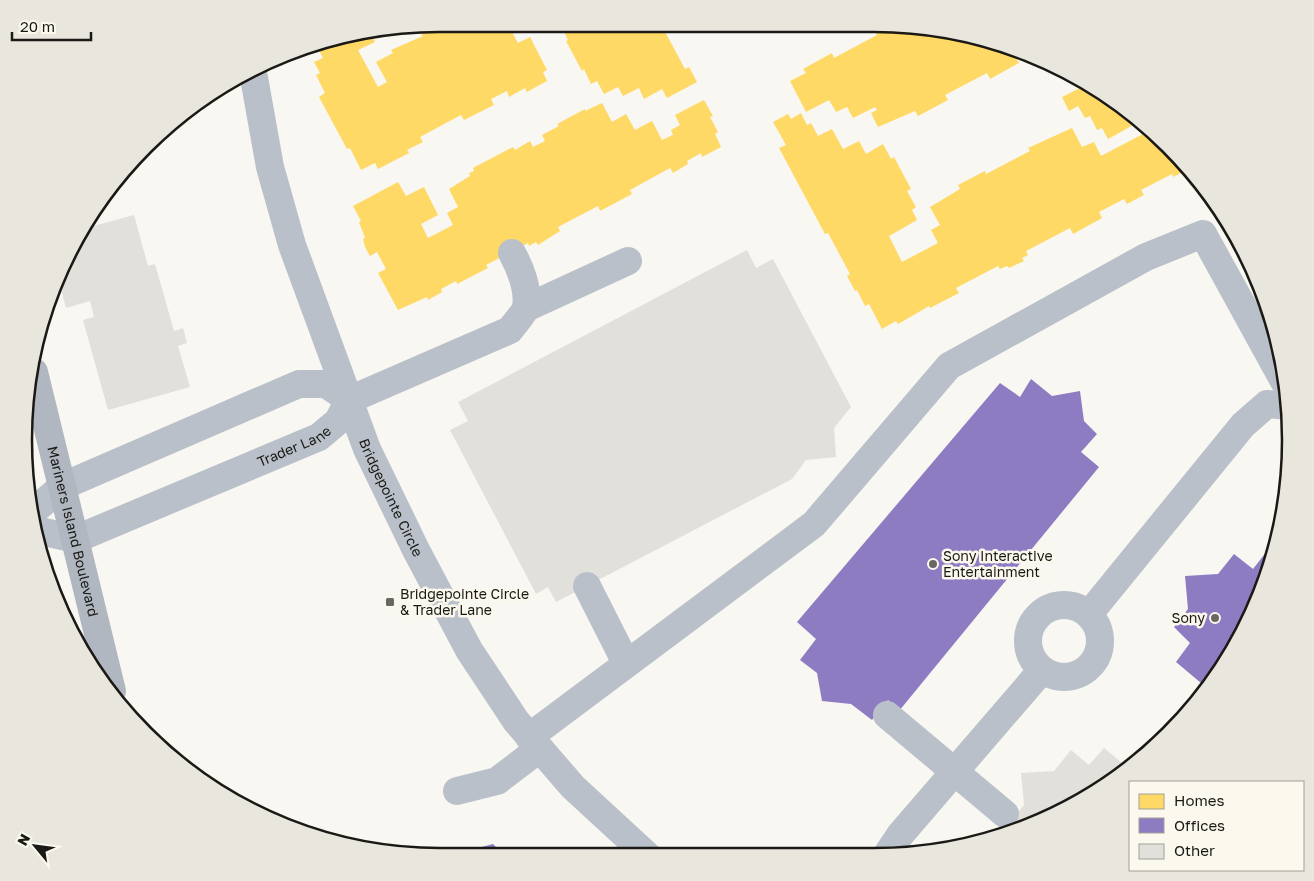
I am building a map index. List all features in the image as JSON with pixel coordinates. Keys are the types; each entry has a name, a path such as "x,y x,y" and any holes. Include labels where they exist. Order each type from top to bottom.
{"main road":[{"name":"Mariners Island Boulevard","path":"37,383 109,678"}],"street":[{"name":"Bridgepointe Circle","path":"254,78 264,138 284,219 348,400 367,449 390,499 455,625 494,690 534,743 593,806 639,848"},
{"path":"457,791 497,781 534,743 626,662 814,524 948,366 1146,257 1203,234 1275,366"},
{"path":"512,253 519,265 525,291 526,308"},
{"path":"38,507 63,486 299,384 326,384 348,400 510,330 526,308 628,261"},
{"name":"Trader Lane","path":"76,539 319,437 338,421 348,400"},
{"path":"1089,614 1243,425 1267,404 1280,405"},
{"path":"43,532 76,539"},
{"path":"587,586 626,662"},
{"path":"1067,604 1089,614 1098,629 1100,647 1096,659 1088,668 1077,675 1053,676 1042,670 1029,651 1028,640 1036,618 1045,610 1056,605 1067,604"},
{"path":"891,848 900,835 1042,670"},
{"path":"887,716 1005,814"}],"building: Homes":[{"path":"440,32 517,32 513,34 518,43 530,37 547,70 543,72 547,81 527,92 525,88 509,97 507,91 491,99 494,105 464,120 461,115 420,137 423,142 407,150 409,153 378,169 375,163 361,170 350,148 347,149 319,97 325,93 316,75 320,73 314,62 323,58 319,51 373,38 375,42 358,50 378,87 387,82 376,62 393,53 391,50 423,36 421,34"},
{"path":"564,32 665,32 685,69 689,67 697,82 667,98 662,89 644,99 639,88 623,96 618,87 604,94 597,81 591,84 584,69 582,71 566,41 568,40"},
{"path":"875,32 900,33 953,40 1005,54 1016,59 1019,63 990,79 987,73 945,95 948,100 918,116 915,111 878,127 871,113 877,110 875,107 853,118 847,107 836,112 829,100 806,112 790,81 806,73 803,69 832,53 834,58 877,35"},
{"path":"1080,88 1132,125 1108,139 1102,128 1097,130 1090,116 1085,118 1078,106 1069,111 1062,97"},
{"path":"704,100 713,116 710,117 718,132 715,134 721,147 702,157 701,153 687,161 688,164 673,173 670,168 630,190 632,194 600,211 598,206 558,227 560,231 538,245 536,242 529,246 528,243 486,265 488,268 457,284 456,281 441,289 442,292 428,300 427,297 398,310 378,273 386,269 377,252 370,256 365,247 363,239 365,238 359,222 361,221 353,206 398,182 406,196 424,187 438,215 421,224 428,238 453,225 447,213 458,207 449,189 470,176 469,173 474,171 473,168 513,147 515,150 530,141 533,147 545,141 542,135 559,126 557,124 585,109 585,111 602,103 612,122 626,114 635,130 652,121 662,140 673,135 671,130 680,125 675,115"},
{"path":"801,113 807,125 811,123 818,136 832,129 843,149 859,141 866,154 883,144 891,159 894,157 911,189 907,191 916,207 912,210 917,220 889,236 902,262 938,243 931,230 940,225 930,207 960,189 958,185 985,171 986,174 1030,151 1028,148 1072,128 1082,147 1094,142 1101,156 1143,134 1181,173 1173,177 1172,174 1141,190 1144,195 1127,204 1124,199 1099,212 1102,218 1073,234 1070,228 1026,251 1028,255 1022,258 1024,261 1009,268 1007,266 1000,269 998,266 956,288 959,293 930,308 929,306 898,324 896,321 882,329 869,304 865,306 857,290 855,291 847,276 850,274 828,233 825,234 779,148 786,145 773,122 788,114 791,119"}],"building: Offices":[{"name":"Sony Interactive Entertainment","path":"1031,379 1052,396 1080,391 1084,421 1097,434 1081,452 1099,467 899,711 888,700 872,720 851,704 822,701 817,673 800,660 816,639 797,622 1000,383 1020,397"},
{"name":"Sony","path":"1266,552 1260,572 1239,621 1227,644 1201,683 1176,662 1190,643 1174,627 1188,609 1185,576 1218,574 1234,554 1253,569"},
{"path":"493,844 497,848 478,848"}],"building: Other":[{"path":"134,215 148,266 155,264 174,331 183,328 187,343 178,346 190,387 108,410 83,320 94,317 90,301 66,308 61,290 93,226"},
{"path":"747,250 756,268 773,259 851,407 834,428 836,457 806,460 792,479 556,602 548,587 536,594 450,430 468,421 458,402"},
{"path":"1104,748 1123,764 1078,794 1030,817 1011,825 1009,823 1024,805 1021,773 1054,771 1071,750 1089,765"}],"place":[{"name":"Sony Interactive Entertainment","path":"933,564"},
{"name":"Bridgepointe Circle & Trader Lane","path":"390,602"},
{"name":"Sony","path":"1215,618"}]}
